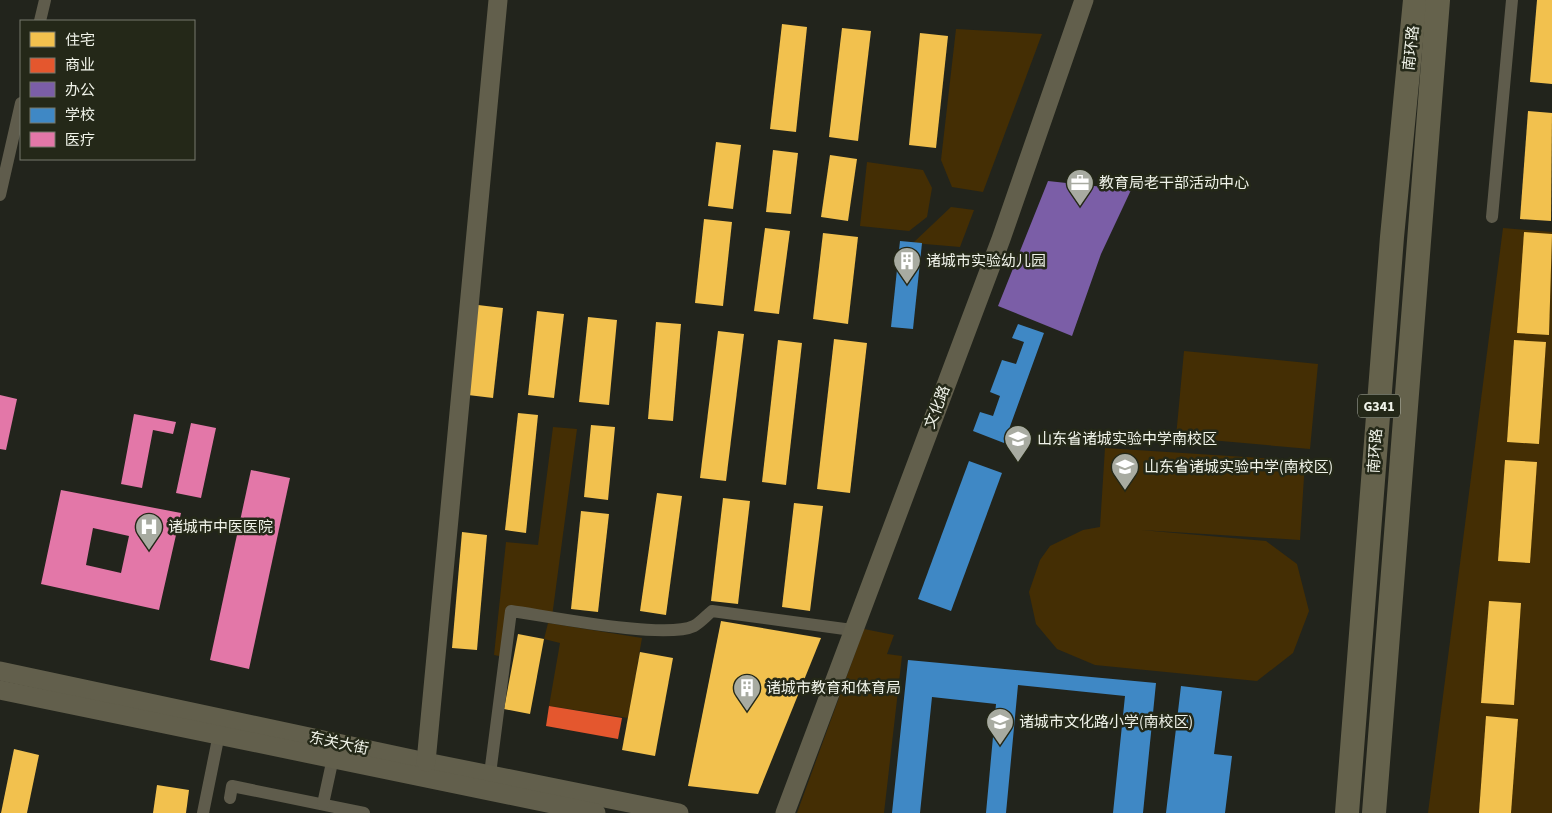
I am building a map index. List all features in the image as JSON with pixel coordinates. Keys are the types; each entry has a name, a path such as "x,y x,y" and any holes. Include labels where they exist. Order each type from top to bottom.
{"highway":[{"name":"南环路","path":"1347,813 1392,237 1415,0"},
{"name":"南环路","path":"1374,813 1438,0"}],"street":[{"path":"40,20 45,0"},
{"path":"426,762 498,0"},
{"name":"文化路","path":"785,813 852,630 1001,239 1084,0"},
{"path":"1492,217 1512,0"},
{"path":"0,194 20,107"},
{"path":"490,774 511,611 622,628 674,631 694,626 712,611 852,630"},
{"name":"东关大街","path":"0,671 426,762 679,813"},
{"name":"东关大街","path":"0,690 596,813"},
{"path":"204,813 218,734"},
{"path":"323,804 333,758"},
{"path":"230,798 232,786 364,813"}],"shaded area":[{"path":"956,29 1042,34 983,192 952,187 941,160"},
{"path":"867,162 923,170 932,188 927,217 909,231 860,226"},
{"path":"951,207 974,210 960,247 913,243"},
{"path":"1503,228 1552,232 1552,813 1428,813"},
{"path":"1184,351 1318,364 1310,449 1176,437"},
{"path":"553,427 577,429 552,617 511,611 504,657 494,655 506,542 538,545"},
{"path":"1105,448 1305,461 1300,540 1141,530 1266,541 1297,564 1309,611 1293,653 1257,681 1095,665 1057,649 1036,624 1029,592 1040,560 1050,546 1083,530 1100,527"},
{"path":"548,623 642,638 628,718 549,706 560,643 544,639"},
{"path":"864,629 894,635 887,654 902,656 884,813 797,813"}],"building: 住宅":[{"path":"1537,0 1552,0 1552,84 1530,82"},
{"path":"782,24 807,27 796,132 770,129"},
{"path":"842,28 871,31 858,141 829,137"},
{"path":"920,33 948,36 936,148 909,145"},
{"path":"1528,111 1552,113 1551,221 1520,219"},
{"path":"716,142 741,145 733,209 708,206"},
{"path":"773,150 798,153 791,214 766,212"},
{"path":"830,155 857,159 848,221 821,217"},
{"path":"704,219 732,222 723,306 695,303"},
{"path":"765,228 790,231 779,314 754,311"},
{"path":"1524,232 1552,234 1549,335 1517,333"},
{"path":"823,233 858,237 848,324 813,319"},
{"path":"478,305 503,308 493,398 468,395"},
{"path":"537,311 564,314 554,398 528,395"},
{"path":"588,317 617,320 609,405 579,402"},
{"path":"656,322 681,324 673,421 648,419"},
{"path":"718,331 744,334 726,481 700,478"},
{"path":"834,339 867,343 850,493 817,489"},
{"path":"778,340 802,343 786,485 762,482"},
{"path":"1514,340 1546,342 1539,444 1507,442"},
{"path":"518,413 538,415 526,533 505,530"},
{"path":"591,425 615,427 608,500 584,497"},
{"path":"1505,460 1537,462 1530,563 1498,561"},
{"path":"657,493 682,496 666,615 640,611"},
{"path":"723,498 750,501 738,604 711,601"},
{"path":"794,503 823,506 810,611 782,607"},
{"path":"581,511 609,514 598,612 571,609"},
{"path":"462,532 487,535 477,650 452,648"},
{"path":"1489,601 1521,603 1514,705 1481,703"},
{"name":"诸城市教育和体育局","path":"721,621 821,638 758,794 688,786"},
{"path":"518,634 544,639 530,714 504,709"},
{"path":"640,652 673,658 655,756 622,750"},
{"path":"1486,716 1518,719 1511,813 1479,813"},
{"path":"14,749 39,755 27,813 1,813"},
{"path":"157,785 189,790 186,813 153,813"}],"building: 商业":[{"path":"549,706 622,718 618,739 546,726"}],"building: 办公":[{"path":"1048,181 1131,190 1101,254 1072,336 998,306"}],"building: 学校":[{"name":"诸城市实验幼儿园","path":"900,241 922,243 913,329 891,327"},
{"path":"1018,324 1044,333 1004,443 973,431 980,412 993,416 1000,396 990,392 1002,360 1016,364 1024,342 1012,338"},
{"path":"969,461 1002,473 951,611 918,599"},
{"path":"908,660 1156,683 1143,813 1113,813 1125,696 1018,685 1006,813 986,813 996,704 932,697 920,813 892,813"},
{"path":"1181,686 1222,691 1214,754 1232,756 1225,813 1166,813"}],"building: 医疗":[{"path":"0,395 17,399 6,450 0,449"},
{"path":"134,414 176,422 173,434 153,430 142,488 121,484"},
{"path":"191,423 216,428 201,498 176,493"},
{"path":"251,470 290,478 249,669 210,660"},
{"path":"61,490 181,513 159,610 41,584","holes":["93,528 129,536 121,573 86,565"]}],"place":[{"name":"教育局老干部活动中心","path":"1080,207"},
{"name":"诸城市实验幼儿园","path":"907,285"},
{"name":"山东省诸城实验中学南校区","path":"1018,463"},
{"name":"山东省诸城实验中学(南校区)","path":"1125,491"},
{"name":"诸城市中医医院","path":"149,551"},
{"name":"诸城市教育和体育局","path":"747,712"},
{"name":"诸城市文化路小学(南校区)","path":"1000,746"}]}
